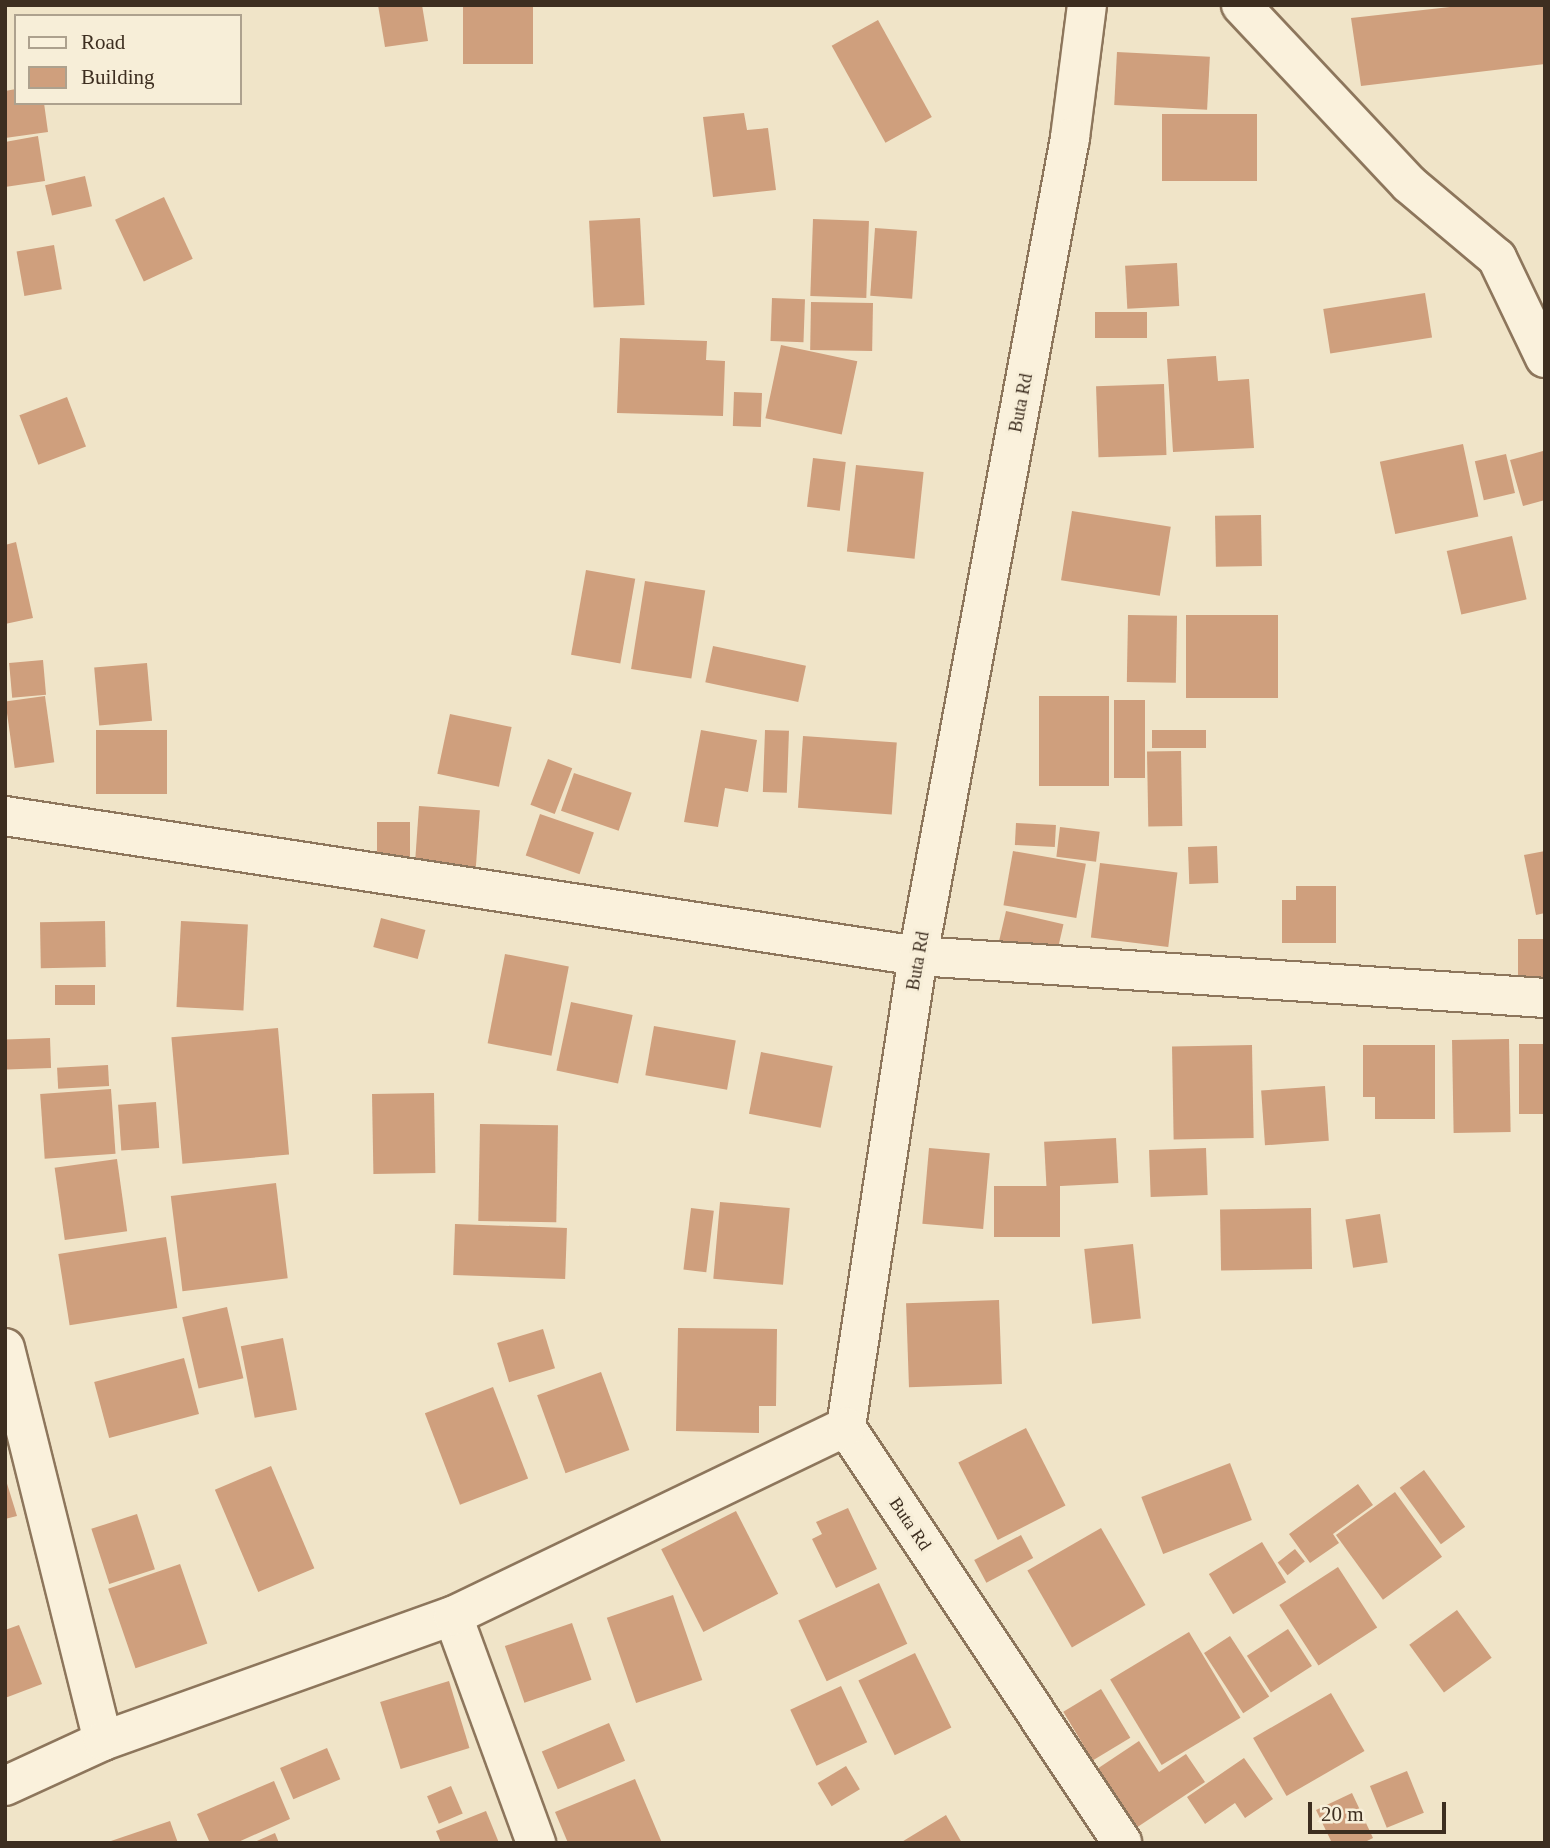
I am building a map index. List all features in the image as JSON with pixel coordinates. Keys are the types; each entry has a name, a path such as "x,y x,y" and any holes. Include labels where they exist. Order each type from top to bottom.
{"street":[{"name":"Buta Rd","path":"1087,5 1070,138 918,956 846,1427 1122,1843"},
{"path":"1241,5 1409,184 1497,258 1545,358"},
{"path":"5,816 918,956 1545,998"},
{"path":"5,1348 103,1741"},
{"path":"5,1786 103,1741 453,1616 846,1427"},
{"path":"453,1616 536,1843"}],"building":[{"path":"378,5 422,5 428,41 385,47"},
{"path":"463,5 533,5 533,64 463,64"},
{"path":"1468,5 1545,5 1545,64 1361,86 1351,18"},
{"path":"878,20 932,117 885,143 832,46"},
{"path":"1117,52 1210,57 1207,110 1114,105"},
{"path":"14,89 14,105 44,105 48,132 5,138 5,91"},
{"path":"744,113 747,130 768,128 776,190 713,197 703,117"},
{"path":"1162,114 1257,114 1257,181 1162,181"},
{"path":"38,136 45,181 5,187 5,142"},
{"path":"85,176 92,206 52,215 45,185"},
{"path":"164,197 193,259 144,281 115,220"},
{"path":"640,218 645,305 594,308 589,221"},
{"path":"813,219 869,221 866,298 810,296"},
{"path":"875,228 917,231 912,299 870,296"},
{"path":"54,245 62,289 24,296 17,252"},
{"path":"1177,263 1179,306 1127,309 1125,266"},
{"path":"1425,293 1432,337 1330,354 1323,309"},
{"path":"772,298 805,299 803,342 770,341"},
{"path":"811,302 873,303 872,351 810,350"},
{"path":"1095,312 1147,312 1147,338 1095,338"},
{"path":"620,338 707,341 706,360 725,361 723,416 617,413"},
{"path":"781,345 857,361 842,435 765,418"},
{"path":"1216,356 1218,381 1249,379 1254,448 1173,452 1167,359"},
{"path":"1164,384 1166,455 1099,457 1096,386"},
{"path":"734,392 762,393 761,427 733,426"},
{"path":"67,397 86,446 38,465 19,415"},
{"path":"1463,444 1478,516 1395,534 1380,462"},
{"path":"1543,451 1545,500 1523,506 1510,460"},
{"path":"1506,454 1515,493 1484,500 1475,461"},
{"path":"813,458 846,462 840,511 807,507"},
{"path":"856,465 924,472 915,559 847,552"},
{"path":"1072,511 1171,527 1160,596 1061,580"},
{"path":"1261,515 1262,566 1216,567 1215,516"},
{"path":"1512,536 1527,599 1461,614 1447,551"},
{"path":"16,542 33,618 5,624 5,545"},
{"path":"586,570 635,579 620,663 571,655"},
{"path":"645,581 705,591 691,678 631,669"},
{"path":"1128,615 1177,616 1176,683 1127,682"},
{"path":"1186,615 1278,615 1278,698 1186,698"},
{"path":"713,646 806,666 798,702 705,682"},
{"path":"43,660 46,695 12,698 9,663"},
{"path":"147,663 152,721 99,725 94,668"},
{"path":"45,696 54,762 15,768 5,702"},
{"path":"1039,696 1109,696 1109,786 1039,786"},
{"path":"1114,700 1145,700 1145,778 1114,778"},
{"path":"450,714 512,727 499,787 437,774"},
{"path":"96,730 167,730 167,794 96,794"},
{"path":"701,730 757,740 748,792 725,788 718,827 684,822"},
{"path":"765,730 789,731 787,793 763,792"},
{"path":"1152,730 1206,730 1206,748 1152,748"},
{"path":"803,736 897,743 892,814 798,808"},
{"path":"1181,751 1182,826 1148,827 1147,752"},
{"path":"548,759 572,768 555,814 530,805"},
{"path":"574,773 632,793 619,831 561,811"},
{"path":"419,806 480,810 475,874 415,870"},
{"path":"540,814 594,833 580,874 526,856"},
{"path":"377,822 410,822 410,868 377,868"},
{"path":"1016,823 1056,825 1055,847 1015,845"},
{"path":"1060,827 1100,832 1096,862 1056,857"},
{"path":"1217,846 1218,883 1189,884 1188,847"},
{"path":"1013,851 1086,864 1076,918 1003,905"},
{"path":"1545,851 1545,913 1536,915 1524,855"},
{"path":"1100,863 1177,873 1168,947 1091,937"},
{"path":"1296,886 1336,886 1336,943 1282,943 1282,900 1296,900"},
{"path":"1006,911 1063,924 1055,962 997,949"},
{"path":"381,918 425,930 418,959 373,947"},
{"path":"105,921 106,967 41,968 40,922"},
{"path":"181,921 248,925 243,1010 176,1007"},
{"path":"1518,939 1545,939 1545,978 1518,978"},
{"path":"505,954 569,966 551,1056 488,1043"},
{"path":"55,985 95,985 95,1005 55,1005"},
{"path":"571,1002 633,1015 618,1084 556,1070"},
{"path":"654,1026 736,1040 727,1090 645,1075"},
{"path":"278,1028 289,1155 182,1164 171,1037"},
{"path":"50,1038 51,1068 6,1070 5,1040"},
{"path":"1509,1039 1511,1132 1454,1133 1452,1040"},
{"path":"1519,1044 1545,1044 1545,1114 1519,1114"},
{"path":"1252,1045 1254,1138 1174,1139 1172,1046"},
{"path":"1363,1045 1435,1045 1435,1119 1375,1119 1375,1097 1363,1097"},
{"path":"761,1052 833,1066 821,1128 749,1114"},
{"path":"108,1065 109,1086 58,1089 57,1068"},
{"path":"1325,1086 1329,1141 1265,1145 1261,1090"},
{"path":"111,1089 116,1154 45,1159 40,1094"},
{"path":"434,1093 435,1173 373,1174 372,1094"},
{"path":"156,1102 159,1148 121,1151 118,1105"},
{"path":"480,1124 558,1125 556,1222 478,1221"},
{"path":"1116,1138 1118,1183 1046,1187 1044,1142"},
{"path":"929,1148 990,1153 983,1229 922,1224"},
{"path":"1206,1148 1208,1195 1151,1197 1149,1150"},
{"path":"117,1159 127,1231 65,1240 55,1168"},
{"path":"276,1183 288,1278 182,1291 171,1196"},
{"path":"994,1186 1060,1186 1060,1237 994,1237"},
{"path":"720,1202 790,1208 783,1285 713,1279"},
{"path":"691,1208 714,1211 706,1272 683,1270"},
{"path":"1311,1208 1312,1269 1221,1271 1220,1210"},
{"path":"1380,1214 1388,1262 1353,1268 1345,1219"},
{"path":"455,1224 567,1228 565,1279 453,1275"},
{"path":"166,1237 177,1308 70,1325 58,1254"},
{"path":"1133,1244 1141,1319 1092,1324 1084,1249"},
{"path":"999,1300 1002,1384 909,1387 906,1303"},
{"path":"227,1307 243,1378 199,1388 182,1317"},
{"path":"678,1328 777,1329 776,1406 759,1406 759,1433 676,1431"},
{"path":"543,1329 555,1368 509,1382 497,1343"},
{"path":"283,1338 297,1410 255,1418 241,1346"},
{"path":"184,1358 199,1414 109,1438 94,1382"},
{"path":"601,1372 629,1450 565,1473 537,1395"},
{"path":"493,1387 528,1478 460,1505 425,1413"},
{"path":"1026,1428 1065,1506 998,1540 958,1463"},
{"path":"1230,1463 1252,1520 1163,1554 1141,1497"},
{"path":"271,1466 314,1568 258,1592 215,1490"},
{"path":"1424,1470 1465,1527 1441,1544 1400,1488"},
{"path":"5,1477 17,1516 5,1519"},
{"path":"1358,1484 1373,1505 1333,1534 1339,1543 1310,1563 1289,1534"},
{"path":"1395,1492 1442,1557 1383,1600 1336,1535"},
{"path":"848,1508 877,1569 836,1588 812,1539 822,1534 816,1522"},
{"path":"736,1511 778,1594 703,1632 661,1549"},
{"path":"137,1514 155,1569 109,1584 91,1529"},
{"path":"1101,1528 1146,1605 1072,1648 1027,1570"},
{"path":"1021,1535 1033,1558 986,1583 974,1560"},
{"path":"1262,1542 1286,1582 1233,1614 1209,1574"},
{"path":"1295,1549 1305,1562 1288,1575 1278,1563"},
{"path":"180,1564 207,1643 135,1668 108,1589"},
{"path":"1338,1567 1377,1627 1319,1666 1279,1605"},
{"path":"879,1583 907,1644 827,1681 798,1621"},
{"path":"673,1595 702,1680 636,1703 607,1618"},
{"path":"1457,1610 1492,1658 1444,1692 1409,1645"},
{"path":"572,1623 592,1680 524,1703 505,1646"},
{"path":"19,1625 42,1684 5,1698 5,1630"},
{"path":"1288,1629 1312,1666 1271,1693 1247,1656"},
{"path":"1189,1632 1241,1718 1162,1765 1110,1679"},
{"path":"1230,1636 1269,1696 1243,1713 1204,1653"},
{"path":"915,1653 951,1728 895,1755 858,1681"},
{"path":"449,1681 469,1748 401,1769 380,1702"},
{"path":"841,1686 867,1742 816,1766 790,1710"},
{"path":"1101,1689 1130,1738 1093,1761 1063,1712"},
{"path":"1331,1693 1364,1751 1287,1796 1253,1738"},
{"path":"609,1723 625,1761 558,1789 542,1752"},
{"path":"1139,1741 1159,1772 1186,1754 1205,1782 1133,1830 1094,1771"},
{"path":"327,1748 340,1779 293,1799 280,1768"},
{"path":"1244,1758 1273,1799 1245,1818 1235,1803 1205,1824 1187,1797"},
{"path":"846,1766 860,1789 832,1806 818,1783"},
{"path":"1407,1771 1424,1813 1387,1828 1370,1786"},
{"path":"635,1779 662,1843 568,1843 555,1812"},
{"path":"274,1781 290,1819 236,1843 210,1843 197,1814"},
{"path":"451,1786 463,1814 439,1824 427,1796"},
{"path":"1352,1793 1373,1838 1363,1843 1332,1843 1316,1810"},
{"path":"486,1811 499,1843 441,1843 436,1831"},
{"path":"946,1815 962,1843 900,1843"},
{"path":"170,1821 178,1843 108,1843 108,1842"},
{"path":"275,1833 279,1843 252,1843"}]}
